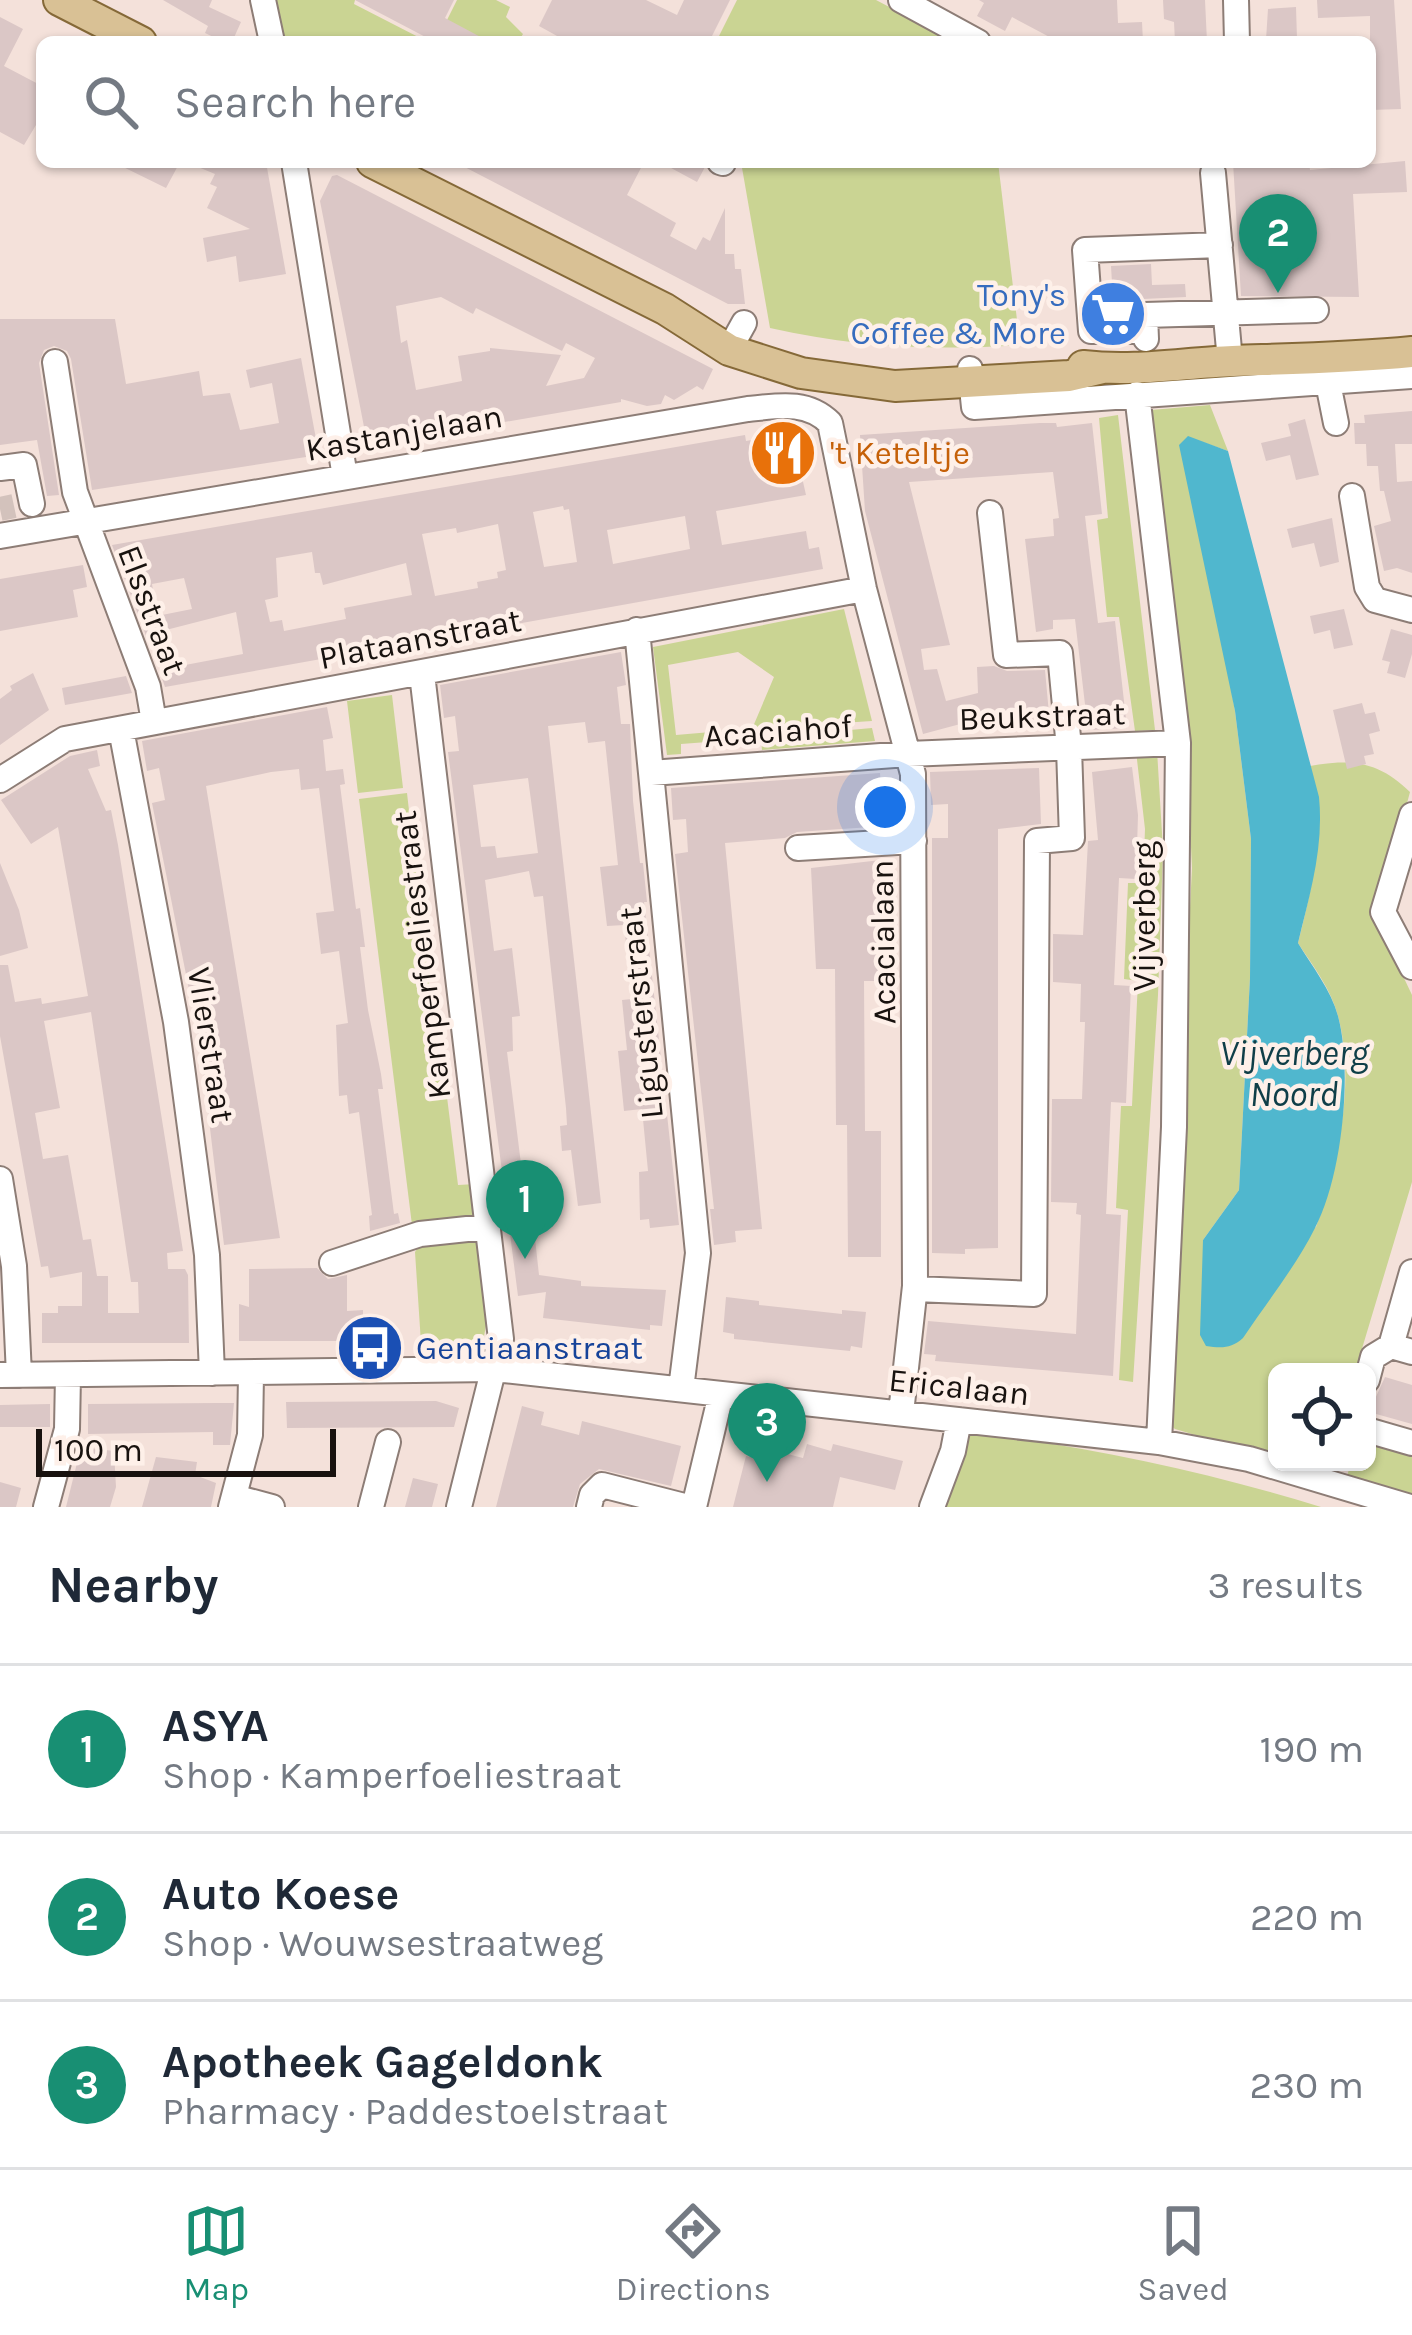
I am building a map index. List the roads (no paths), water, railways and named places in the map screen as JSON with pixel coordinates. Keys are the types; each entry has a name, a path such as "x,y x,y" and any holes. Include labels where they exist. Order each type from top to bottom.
{"main road":[{"path":"59,0 128,36"},
{"path":"385,168 665,309 737,336 801,374 859,384 971,376 1069,376 1103,368 1142,382 1230,361 1328,361 1412,352"}],"street":[{"path":"262,0 271,36"},
{"path":"901,0 967,36"},
{"path":"1236,0 1237,36"},
{"path":"295,168 345,477"},
{"path":"1213,172 1230,361"},
{"path":"1220,245 1085,250 1090,331 1145,331 1144,315 1316,310"},
{"name":"Vijverberg","path":"1145,331 1142,382 1178,743 1174,1127 1159,1442"},
{"name":"Elsstraat","path":"55,362 75,492 148,687 154,722"},
{"path":"971,376 974,407 1142,382 1328,383 1412,376"},
{"path":"1328,383 1336,423"},
{"name":"Kastanjelaan","path":"0,536 748,409 792,405 819,412"},
{"name":"Acacialaan","path":"819,412 830,423 864,589 913,774 915,1288 901,1413"},
{"path":"0,468 24,464 22,499 54,527"},
{"path":"1352,496 1367,587 1376,600 1412,610"},
{"path":"915,1288 1034,1294 1037,841 1072,838 1069,748 1060,653 1006,655 990,513"},
{"name":"Plataanstraat","path":"0,780 65,739 864,589"},
{"name":"Ligusterstraat","path":"638,630 698,1252 681,1389"},
{"name":"Kamperfoeliestraat","path":"422,674 501,1339 458,1507"},
{"name":"Vlierstraat","path":"122,729 176,1022 207,1255 212,1373"},
{"name":"Beukstraat","path":"908,754 1178,743"},
{"name":"Acaciahof","path":"651,773 908,754"},
{"path":"1412,815 1383,912 1412,967"},
{"path":"798,848 914,841"},
{"path":"0,1179 14,1266 9,1375 494,1369"},
{"path":"332,1263 420,1234 487,1227"},
{"path":"1371,1363 1373,1357 1402,1349 1412,1272"},
{"name":"Ericalaan","path":"494,1369 1159,1442 1338,1473 1410,1507"},
{"path":"250,1374 250,1435 232,1502 272,1507"},
{"path":"46,1507 67,1429 68,1375"},
{"path":"589,1507 602,1485 691,1507 721,1394"},
{"path":"932,1507 959,1420"},
{"path":"1376,1433 1412,1443"},
{"path":"371,1507 388,1442"}],"water":[{"name":"Vijverberg Noord","path":"1188,436 1228,451 1319,797 1318,852 1298,943 1335,1006 1345,1066 1338,1153 1315,1228 1243,1338 1221,1347 1206,1346 1200,1335 1203,1240 1239,1190 1250,978 1251,839 1235,711 1179,445"}],"tunnel":[{"path":"0,509 14,506"}],"place":[{"name":"Auto Koese","path":"1278,293"},
{"name":"Tony's Coffee & More","path":"1113,314"},
{"name":"'t Keteltje","path":"783,453"},
{"name":"ASYA","path":"525,1259"},
{"name":"Gentiaanstraat","path":"370,1348"},
{"name":"Apotheek Gageldonk","path":"767,1482"}]}
